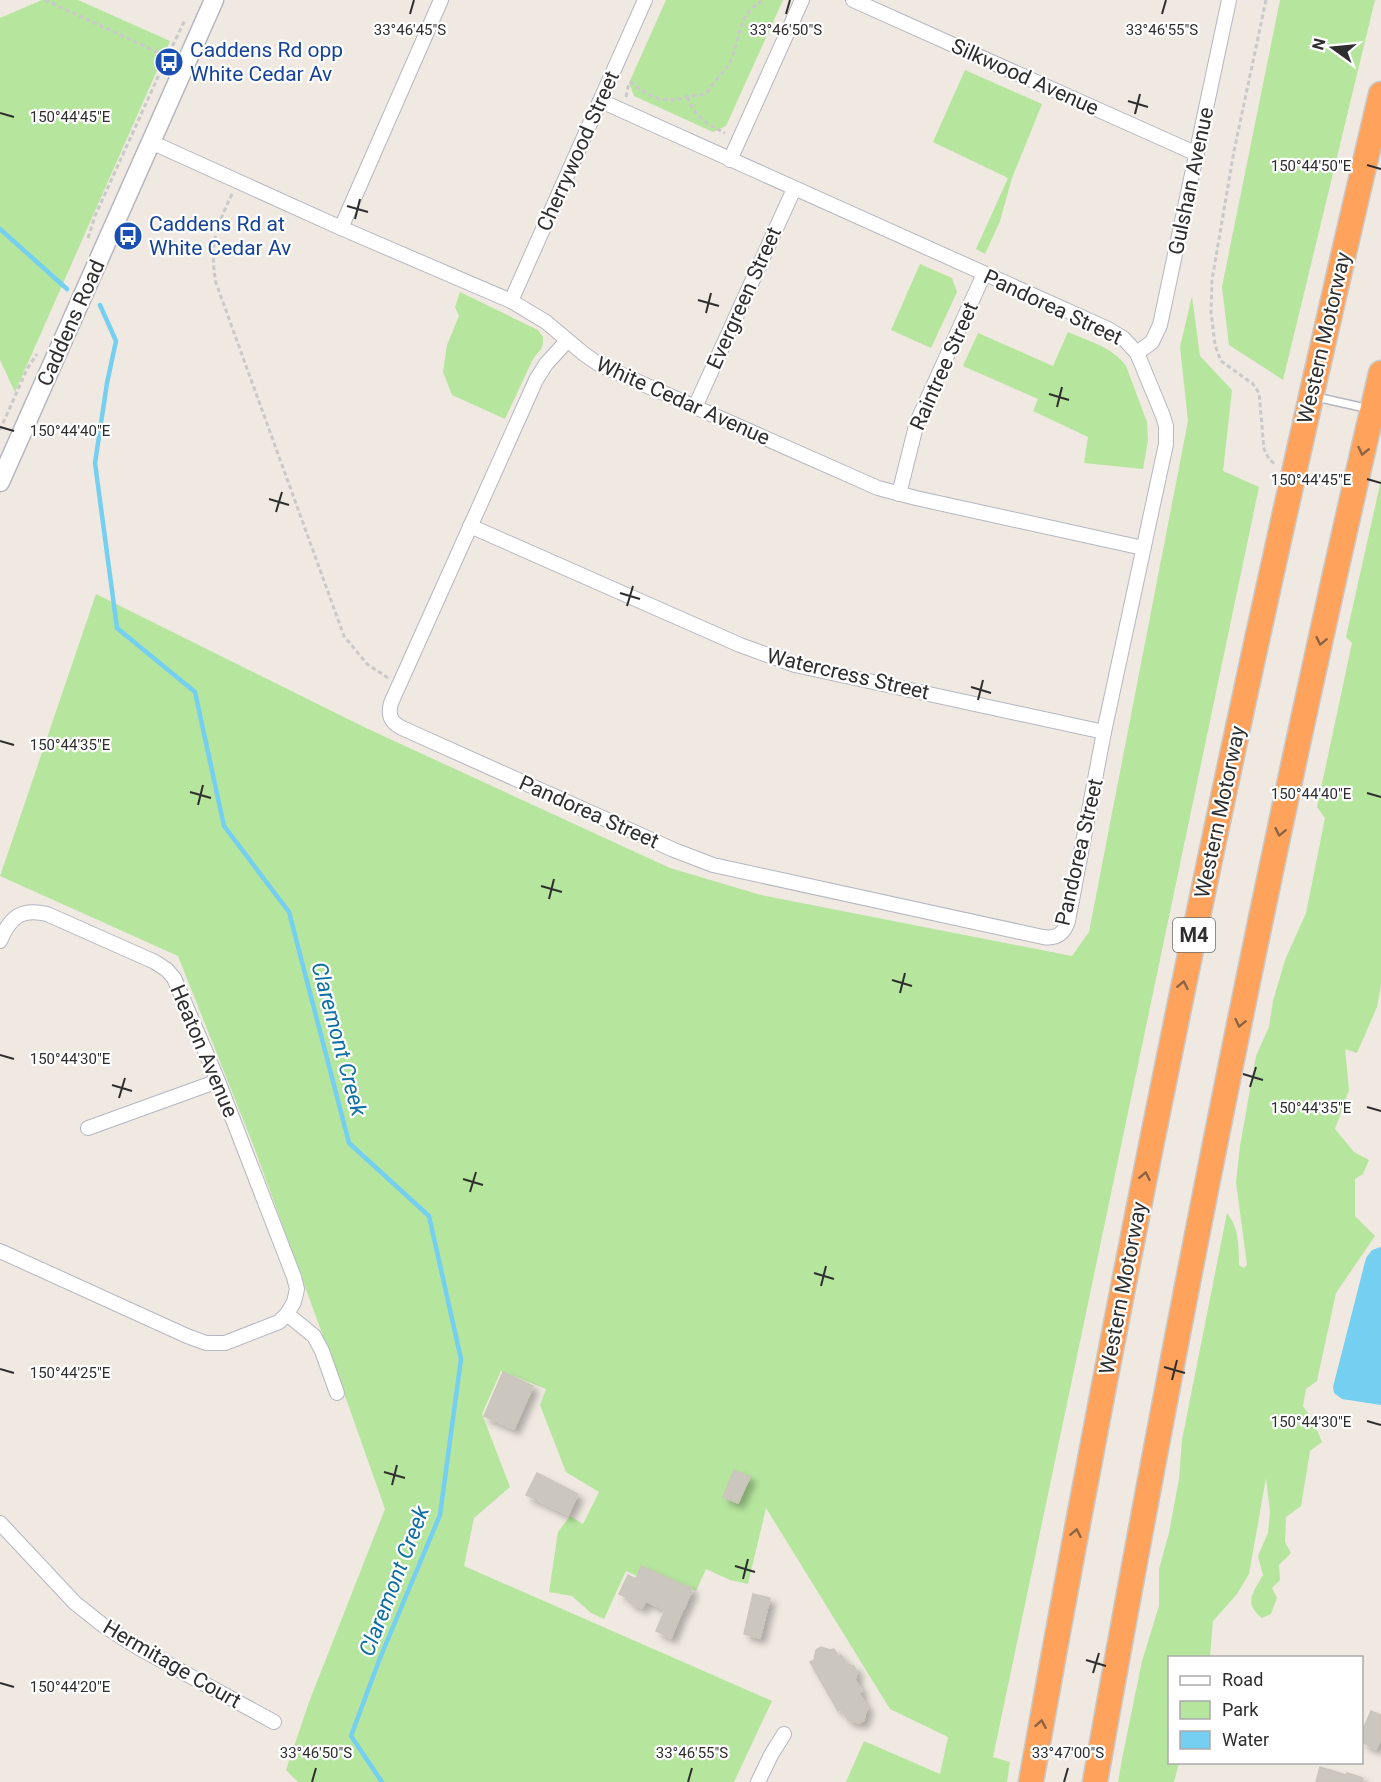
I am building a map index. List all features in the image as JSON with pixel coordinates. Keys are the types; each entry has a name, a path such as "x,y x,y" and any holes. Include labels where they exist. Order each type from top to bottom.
{"highway":[{"name":"Western Motorway","path":"1031,1782 1063,1600 1157,1114 1219,814 1292,477 1381,94"},
{"path":"1095,1782 1184,1301 1228,1079 1342,543 1381,373"}],"street":[{"name":"Caddens Road","path":"0,482 214,0"},
{"path":"341,228 441,0"},
{"name":"Cherrywood Street","path":"511,301 645,0"},
{"path":"730,160 802,0"},
{"name":"Silkwood Avenue","path":"853,0 1197,154"},
{"name":"Gulshan Avenue","path":"1137,353 1152,342 1160,326 1229,0"},
{"name":"Pandorea Street","path":"567,340 536,380 400,683 389,717 397,726 699,861 1049,938 1059,936 1066,927 1104,732 1167,435 1163,416 1137,353 1126,340 1115,333 601,101"},
{"name":"White Cedar Avenue","path":"151,142 341,228 511,301 538,316 590,359 604,367 862,482 899,494 1143,548"},
{"name":"Evergreen Street","path":"695,407 794,189"},
{"name":"Raintree Street","path":"899,494 917,422 984,274"},
{"name":"Watercress Street","path":"470,526 773,658 1104,732"},
{"name":"Heaton Avenue","path":"0,941 12,921 21,914 33,911 47,914 155,962 174,978 218,1081 294,1277 297,1289 294,1302 287,1314"},
{"path":"88,1128 218,1081"},
{"path":"0,1251 206,1343 225,1343 279,1322 287,1314 314,1336 322,1351 337,1393"},
{"name":"Hermitage Court","path":"0,1522 75,1603 104,1626 139,1648 274,1722"},
{"path":"758,1782 784,1734"}],"lane":[{"path":"1311,396 1373,409"}],"path":[{"path":"45,0 167,57"},
{"path":"625,101 631,82 647,94 660,99 673,100 706,92 726,69 738,43 745,16 754,6 764,0"},
{"path":"1266,0 1233,151 1212,280 1211,312 1215,345 1221,361 1253,384 1259,393 1264,449 1269,459 1292,477"},
{"path":"86,247 95,216 186,19"},
{"path":"687,97 697,116 725,133"},
{"path":"238,180 217,226 212,247 216,283 344,636 367,664 380,674 400,683"},
{"path":"0,430 27,369 38,352"}],"green space":[{"path":"42,0 78,0 170,41 15,392 0,360 0,18"},
{"path":"666,0 783,0 726,126 713,132 634,96 629,83"},
{"path":"1280,0 1375,0 1283,380 1229,345 1222,287"},
{"path":"965,70 1042,104 1012,178 1000,221 985,254 976,249 1008,178 933,142"},
{"path":"920,264 952,278 957,292 931,348 891,330"},
{"path":"460,292 538,330 543,337 541,349 533,359 505,419 452,395 443,372 447,345 459,316 455,307"},
{"path":"1192,296 1200,356 1232,390 1223,471 1259,487 993,1757 1010,1762 1007,1782 846,1782 864,1741 940,1774 948,1737 890,1709 766,1508 748,1584 730,1580 706,1569 696,1591 641,1566 637,1576 626,1571 604,1619 591,1613 572,1596 549,1592 558,1532 570,1516 583,1524 599,1492 566,1472 540,1405 546,1389 501,1371 482,1414 510,1487 474,1518 464,1566 772,1701 734,1782 298,1782 286,1770 309,1702 385,1509 254,1147 178,956 0,876 96,594 366,728 670,868 761,895 1072,956 1089,932 1188,421 1180,347"},
{"path":"1068,332 1107,349 1121,359 1126,366 1147,422 1148,440 1143,469 1084,463 1088,437 1033,411 1038,399 963,366 978,333 1053,366"},
{"path":"1381,480 1381,985 1377,1007 1357,1053 1345,1049 1349,1090 1335,1129 1354,1152 1369,1160 1363,1174 1355,1179 1355,1216 1375,1236 1336,1293 1317,1381 1306,1389 1303,1406 1313,1420 1322,1442 1310,1451 1301,1506 1286,1517 1285,1542 1291,1553 1279,1565 1280,1580 1272,1588 1277,1598 1271,1614 1262,1618 1256,1613 1251,1603 1253,1593 1263,1575 1258,1556 1268,1533 1270,1512 1266,1478 1249,1574 1237,1594 1213,1621 1210,1656 1168,1656 1168,1764 1179,1764 1174,1782 1118,1782 1142,1661 1159,1606 1159,1569 1169,1533 1179,1479 1182,1440 1227,1213 1236,1231 1239,1265 1244,1268 1247,1265 1236,1182 1240,1146 1256,1056 1269,1027 1273,1001 1285,960 1306,913 1325,818 1317,807 1352,643 1346,637"}],"water":[{"path":"1381,1247 1381,1405 1342,1399 1334,1393 1333,1387 1366,1258 1372,1250"}],"building":[{"path":"503,1372 533,1386 514,1429 484,1416"},
{"path":"734,1470 750,1477 738,1503 723,1497"},
{"path":"537,1473 578,1494 568,1515 526,1495"},
{"path":"641,1566 690,1586 692,1593 671,1638 656,1631 665,1610 646,1601 642,1608 628,1602 630,1599 619,1594 628,1575 636,1579"},
{"path":"753,1594 770,1598 760,1638 744,1634"},
{"path":"821,1647 834,1649 846,1664 854,1666 857,1672 855,1680 862,1691 859,1693 868,1709 864,1720 859,1723 848,1720 841,1709 838,1711 810,1662 814,1660 816,1650"},
{"path":"1371,1711 1381,1715 1381,1738 1376,1749 1363,1742 1363,1730"},
{"path":"1320,1767 1363,1778 1362,1782 1316,1782"}],"waterway":[{"name":"Claremont Creek","path":"0,229 67,289"},
{"name":"Claremont Creek","path":"100,305 116,341 95,463 117,628 195,692 224,826 289,912 349,1143 429,1216 461,1359 440,1515 380,1658 351,1736 382,1782"}],"place":[{"name":"Caddens Rd opp White Cedar Av","path":"169,62"},
{"name":"Caddens Rd at White Cedar Av","path":"128,236"}]}
